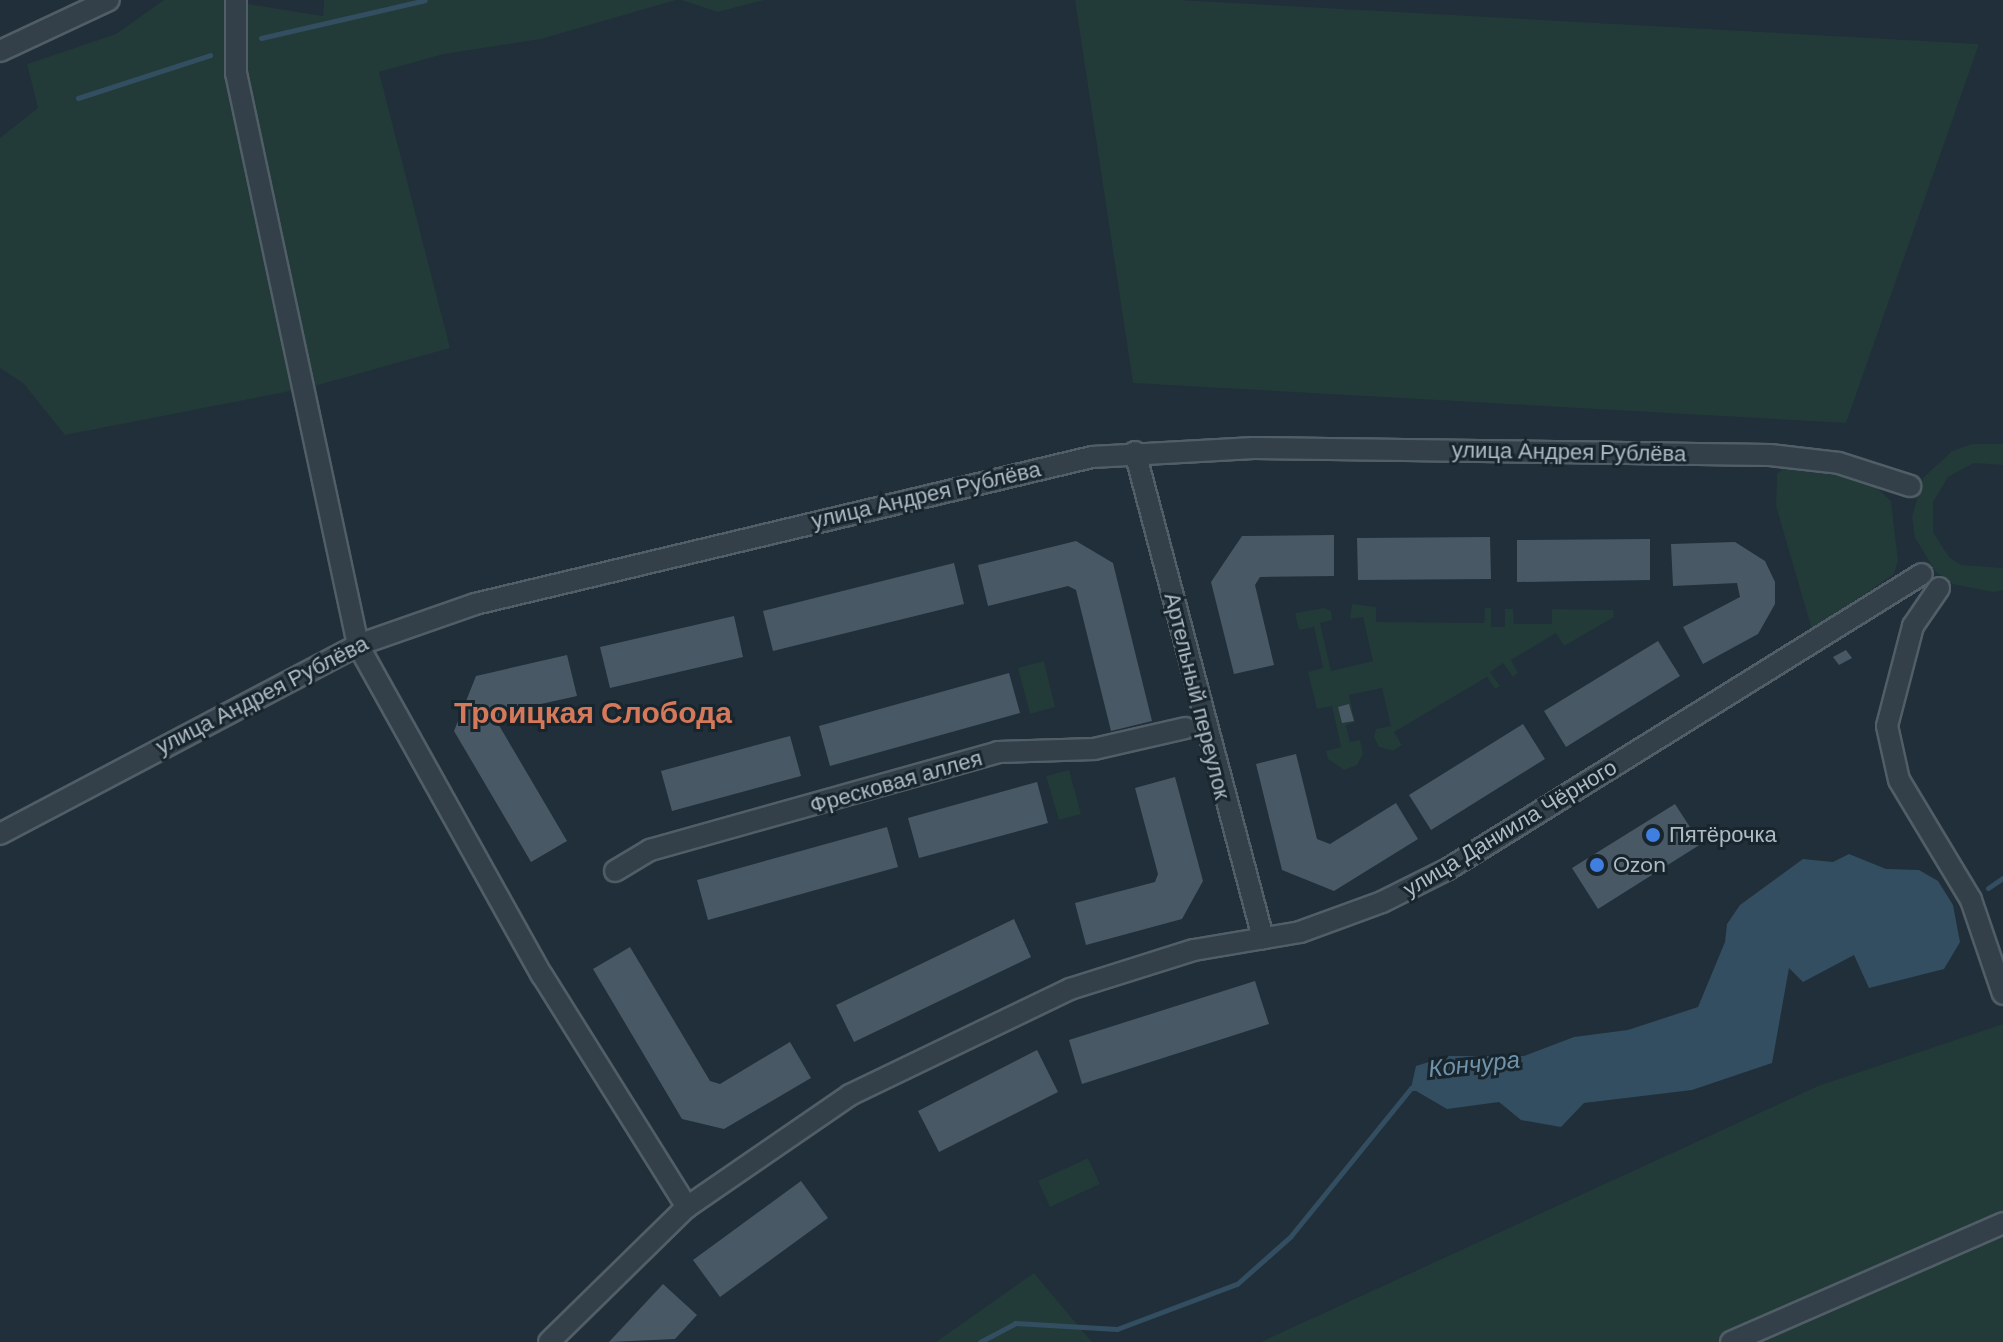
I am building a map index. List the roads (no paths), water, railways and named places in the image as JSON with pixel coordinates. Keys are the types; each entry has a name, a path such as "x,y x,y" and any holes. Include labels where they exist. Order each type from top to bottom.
{"street":[{"path":"0,51 109,0"},
{"path":"236,0 236,73 358,645 542,975 687,1207"},
{"name":"улица Андрея Рублёва","path":"0,834 358,645 505,596 1036,469 1135,452 1269,448 1770,455 1839,463 1910,486"},
{"name":"Артельный переулок","path":"1135,452 1263,938"},
{"name":"улица Даниила Чёрного","path":"549,1342 687,1207 850,1095 999,1019 1070,989 1194,950 1347,919 1448,869 1922,574"},
{"path":"1939,588 1913,626 1887,726 1899,780 1971,900 2003,994"},
{"name":"Фресковая аллея","path":"615,871 650,850 998,752 1094,749 1186,728"},
{"path":"1731,1342 2003,1223"}],"water":[{"path":"1849,854 1886,869 1919,870 1938,881 1953,905 1960,942 1944,969 1869,988 1854,955 1803,982 1789,968 1772,1063 1692,1090 1584,1103 1561,1127 1521,1120 1499,1102 1447,1109 1411,1088 1416,1066 1448,1056 1524,1056 1574,1037 1628,1030 1698,1007 1725,942 1727,924 1740,905 1803,859 1833,862"}],"waterway":[{"path":"261,38 425,0"},
{"path":"78,98 210,55"},
{"name":"Кончура","path":"1988,888 2003,878"},
{"name":"Кончура","path":"980,1342 1015,1323 1117,1329 1237,1284 1290,1237 1411,1088 1417,1088"}],"place":[{"name":"Пятёрочка","path":"1653,835"},
{"name":"Ozon","path":"1597,865"}],"district":[{"name":"Троицкая Слобода","path":"593,713"}]}
